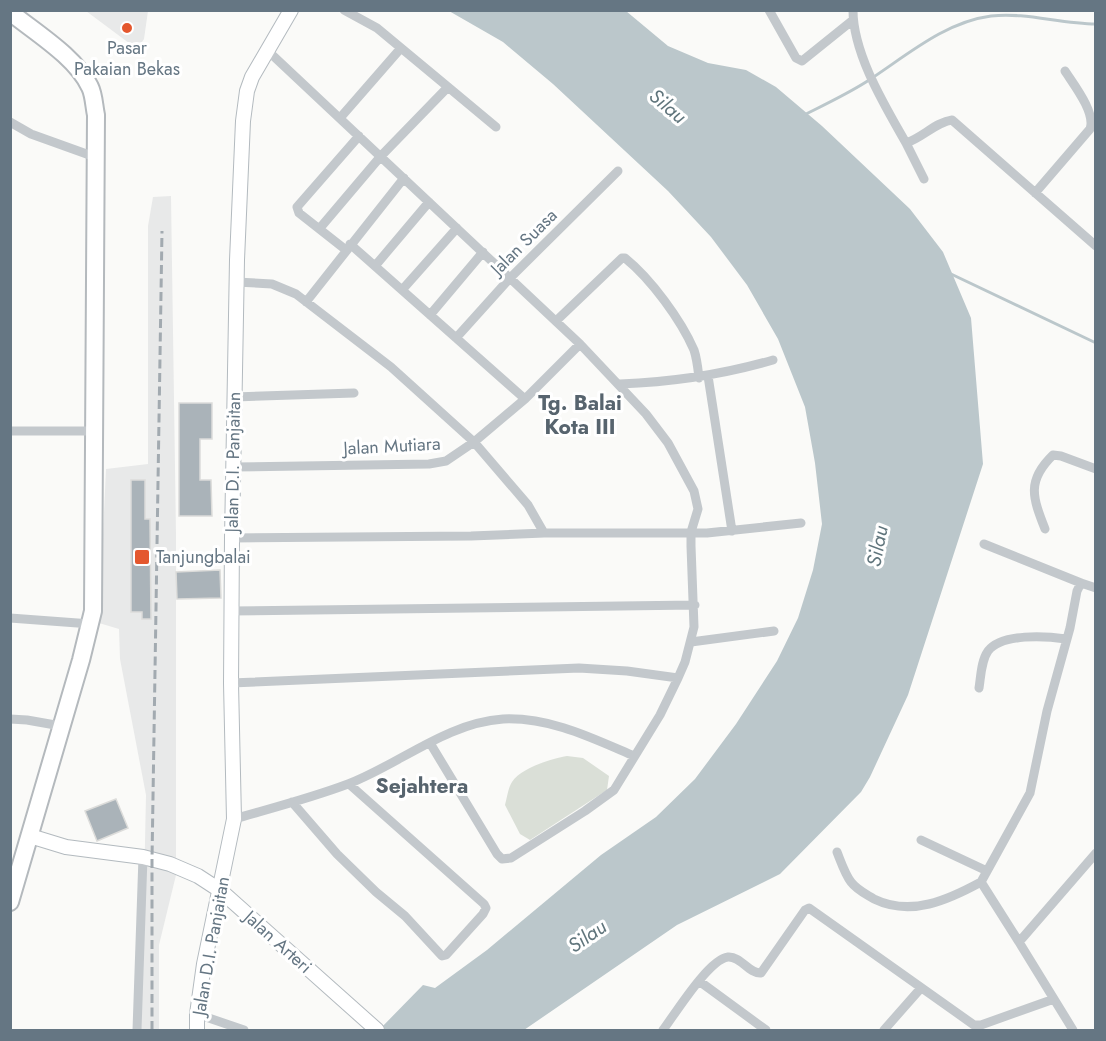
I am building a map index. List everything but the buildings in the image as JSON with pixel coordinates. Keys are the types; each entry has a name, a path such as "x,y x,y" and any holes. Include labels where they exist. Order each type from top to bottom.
{"highway":[{"path":"10,12 56,48 83,73 91,90 96,115 93,611 10,902"}],"main road":[{"name":"Jalan D.I. Panjaitan","path":"197,1030 204,964 221,891 234,819 231,611 236,282 243,121 247,91 252,77 291,10"},
{"name":"Jalan Arteri","path":"30,837 66,847 143,857 170,864 198,876 221,891 377,1030"}],"street":[{"path":"344,10 377,28 496,127"},
{"path":"769,10 796,58 802,61 853,15"},
{"path":"853,15 859,51 924,179"},
{"path":"340,118 401,48"},
{"path":"268,51 620,384 668,443 694,491 698,509 691,532 695,605 691,642 678,678 660,715 614,790 506,860 502,859 430,743"},
{"path":"1035,193 1090,129 1092,122 1090,112 1065,71"},
{"path":"320,228 381,156 448,87"},
{"path":"906,144 920,138 945,121 952,120 1095,246"},
{"path":"10,122 32,134 96,158"},
{"path":"359,136 297,207 299,213 375,266 525,399"},
{"name":"Jalan Suasa","path":"456,338 510,278 618,171"},
{"path":"306,302 404,178"},
{"path":"375,266 429,202"},
{"path":"402,290 457,228"},
{"path":"430,315 483,252"},
{"path":"556,321 622,258 625,258 658,291 690,342 704,377 732,531"},
{"path":"236,282 272,284 296,294 391,367 474,442 528,505 544,533"},
{"name":"Jalan Mutiara","path":"234,467 439,464 474,442 525,399 580,344"},
{"path":"620,384 704,377 732,372 773,360"},
{"path":"234,397 354,393"},
{"path":"10,431 95,431"},
{"path":"1045,529 1033,495 1033,485 1047,460 1053,455 1061,456 1095,469"},
{"path":"232,538 707,533 801,523"},
{"path":"984,544 1095,588"},
{"path":"837,852 856,886 867,895 891,905 916,908 937,903 981,882 1030,793 1047,711 1070,628 1077,591 1081,583"},
{"path":"231,611 695,605"},
{"path":"10,618 91,624"},
{"path":"691,642 774,631"},
{"path":"979,688 988,651 1004,639 1047,636 1066,639"},
{"path":"231,683 579,668 627,671 678,678"},
{"path":"10,719 62,726"},
{"path":"234,819 349,784 466,726 504,719 562,726 634,756"},
{"path":"292,802 337,854 376,892 405,916 439,954 446,955 483,914 486,908 484,904 349,784"},
{"path":"921,840 987,871"},
{"path":"1019,942 1095,853"},
{"path":"137,1030 143,857"},
{"path":"981,882 1073,1030"},
{"path":"663,1030 707,970 729,957 756,973 761,973 805,910 809,908 976,1026 1054,999"},
{"path":"699,981 766,1030"},
{"path":"884,1030 921,988"},
{"path":"197,1014 244,1030"}],"shaded area":[{"name":"Pasar Pakaian Bekas","path":"86,11 148,11 144,39 137,49"},
{"path":"171,196 176,534 176,875 159,945 159,1030 141,1030 146,795 120,659 119,629 99,623 106,469 148,464 148,226 153,197"},
{"path":"567,756 583,758 609,776 607,790 530,840 520,834 505,805 511,784 516,777 529,768"}],"water":[{"name":"Silau","path":"449,11 626,11 668,46 708,63 746,70 776,87 822,126 910,209 943,252 971,318 983,464 908,695 861,792 780,874 677,925 524,1030 379,1030 423,985 435,988 487,950 601,855 656,817 695,779 736,724 777,661 798,618 813,570 822,524 815,463 805,407 778,339 747,285 711,237 668,191 553,84 503,42"}],"waterway":[{"path":"806,114 859,86 926,42 957,25 1004,15 1096,24"},
{"path":"951,274 1096,343"}],"railway":[{"path":"152,1030 152,860 162,231"}],"place":[{"name":"Pasar Pakaian Bekas","path":"127,28"},
{"name":"Tanjungbalai","path":"142,557"}],"district":[{"name":"Tg. Balai Kota III","path":"580,415"},
{"name":"Sejahtera","path":"422,786"}]}
